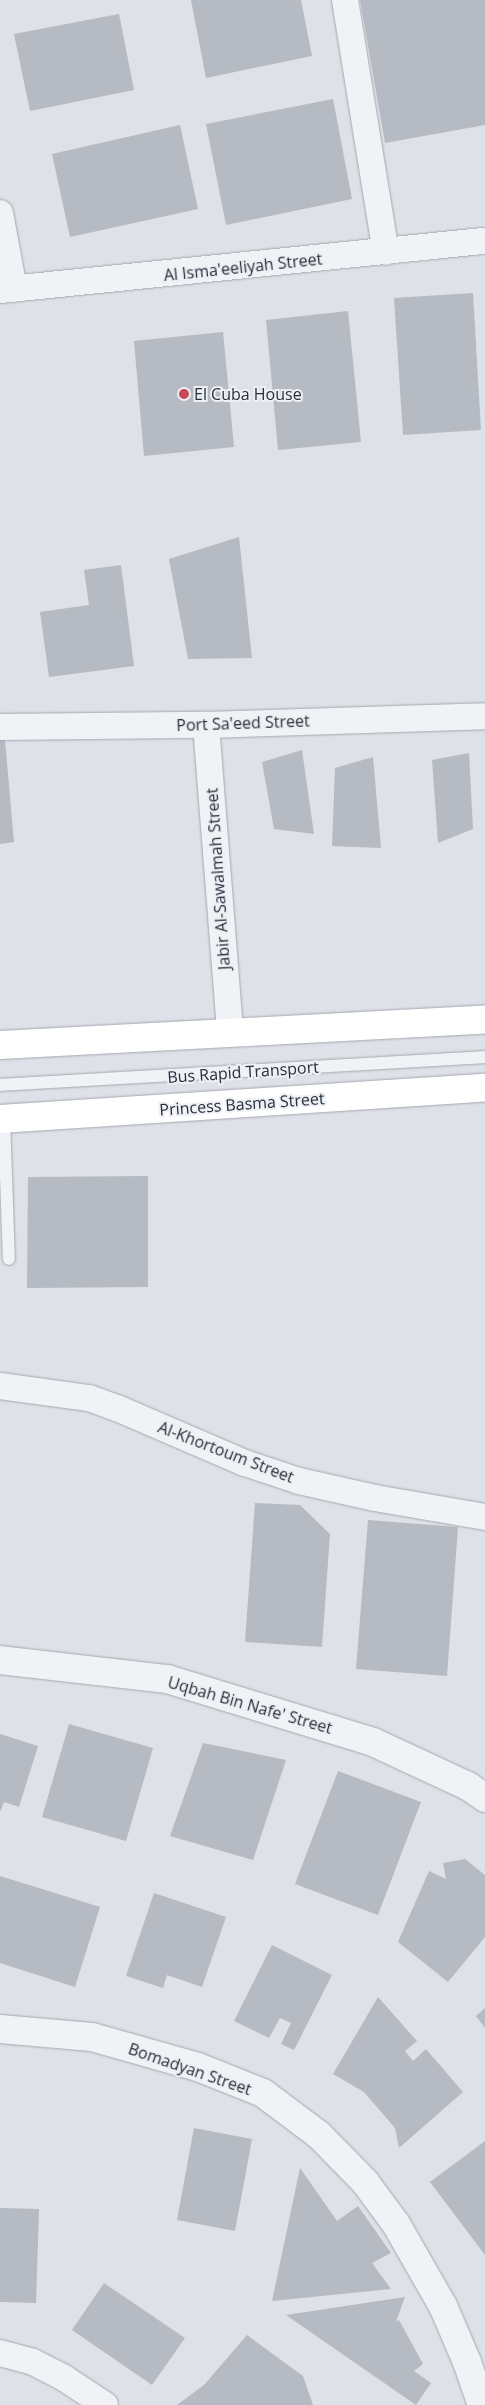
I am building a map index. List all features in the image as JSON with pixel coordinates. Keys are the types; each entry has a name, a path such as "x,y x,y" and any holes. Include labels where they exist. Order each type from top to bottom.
{"main road":[{"path":"0,1045 485,1020"},
{"name":"Princess Basma Street","path":"2,1119 485,1088"}],"street":[{"path":"345,0 386,252"},
{"path":"0,213 7,290"},
{"name":"Al Isma'eeliyah Street","path":"7,290 485,241"},
{"name":"Port Sa'eed Street","path":"0,727 206,725 485,716"},
{"name":"Jabir Al-Sawalmah Street","path":"206,725 230,1033"},
{"name":"Al-Khortoum Street","path":"0,1386 89,1398 117,1408 245,1463 299,1481 383,1500 485,1517"},
{"name":"Uqbah Bin Nafe' Street","path":"0,1660 166,1679 373,1742 468,1786 485,1798"},
{"name":"Bomadyan Street","path":"0,2029 92,2037 198,2067 263,2093 319,2135 365,2182 396,2224 443,2306 467,2362 482,2405"},
{"path":"0,2353 33,2362 64,2378 105,2405"}],"lane":[{"name":"Bus Rapid Transport","path":"0,1085 485,1057"},
{"path":"2,1119 9,1259"}],"building":[{"path":"191,0 301,0 312,56 206,78"},
{"path":"360,0 485,0 485,125 385,143"},
{"path":"119,14 134,90 30,111 14,34"},
{"path":"333,99 352,199 226,225 206,124"},
{"path":"180,125 198,209 70,237 52,154"},
{"path":"473,293 481,430 403,435 394,298"},
{"path":"348,311 361,442 278,450 266,320"},
{"name":"El Cuba House","path":"223,332 234,447 144,456 134,341"},
{"path":"239,537 252,658 188,659 169,559"},
{"path":"121,565 134,666 49,677 40,612 89,605 84,570"},
{"path":"0,740 5,740 14,842 0,844"},
{"path":"302,750 314,834 274,829 262,762"},
{"path":"469,753 473,829 438,843 432,760"},
{"path":"373,757 381,848 332,846 335,768"},
{"path":"148,1176 148,1287 27,1288 28,1177"},
{"path":"255,1503 300,1505 330,1534 322,1647 245,1642"},
{"path":"368,1520 458,1527 447,1676 356,1669"},
{"path":"69,1724 153,1748 126,1841 42,1817"},
{"path":"0,1734 38,1746 19,1807 4,1802 0,1812"},
{"path":"203,1743 286,1760 253,1860 170,1836"},
{"path":"338,1771 421,1802 378,1915 295,1884"},
{"path":"465,1859 485,1875 485,1937 448,1982 398,1942 429,1871 446,1879 443,1863"},
{"path":"0,1876 100,1907 75,1987 0,1963"},
{"path":"154,1893 226,1917 202,1987 167,1975 163,1988 126,1976"},
{"path":"272,1945 332,1975 294,2050 281,2044 291,2023 280,2018 269,2038 234,2021"},
{"path":"378,1997 417,2041 405,2051 413,2061 426,2049 463,2092 399,2148 395,2128 364,2092 333,2074"},
{"path":"485,2008 485,2028 476,2016"},
{"path":"194,2128 252,2139 235,2231 177,2220"},
{"path":"485,2141 485,2255 430,2182"},
{"path":"300,2168 337,2221 358,2206 391,2253 372,2263 391,2289 272,2301"},
{"path":"0,2208 39,2209 36,2303 0,2302"},
{"path":"104,2283 185,2338 152,2385 72,2330"},
{"path":"405,2297 396,2322 399,2320 423,2364 414,2371 431,2383 416,2405 286,2315"},
{"path":"247,2335 303,2376 313,2405 177,2405 204,2385"}],"place":[{"name":"El Cuba House","path":"184,394"}]}
